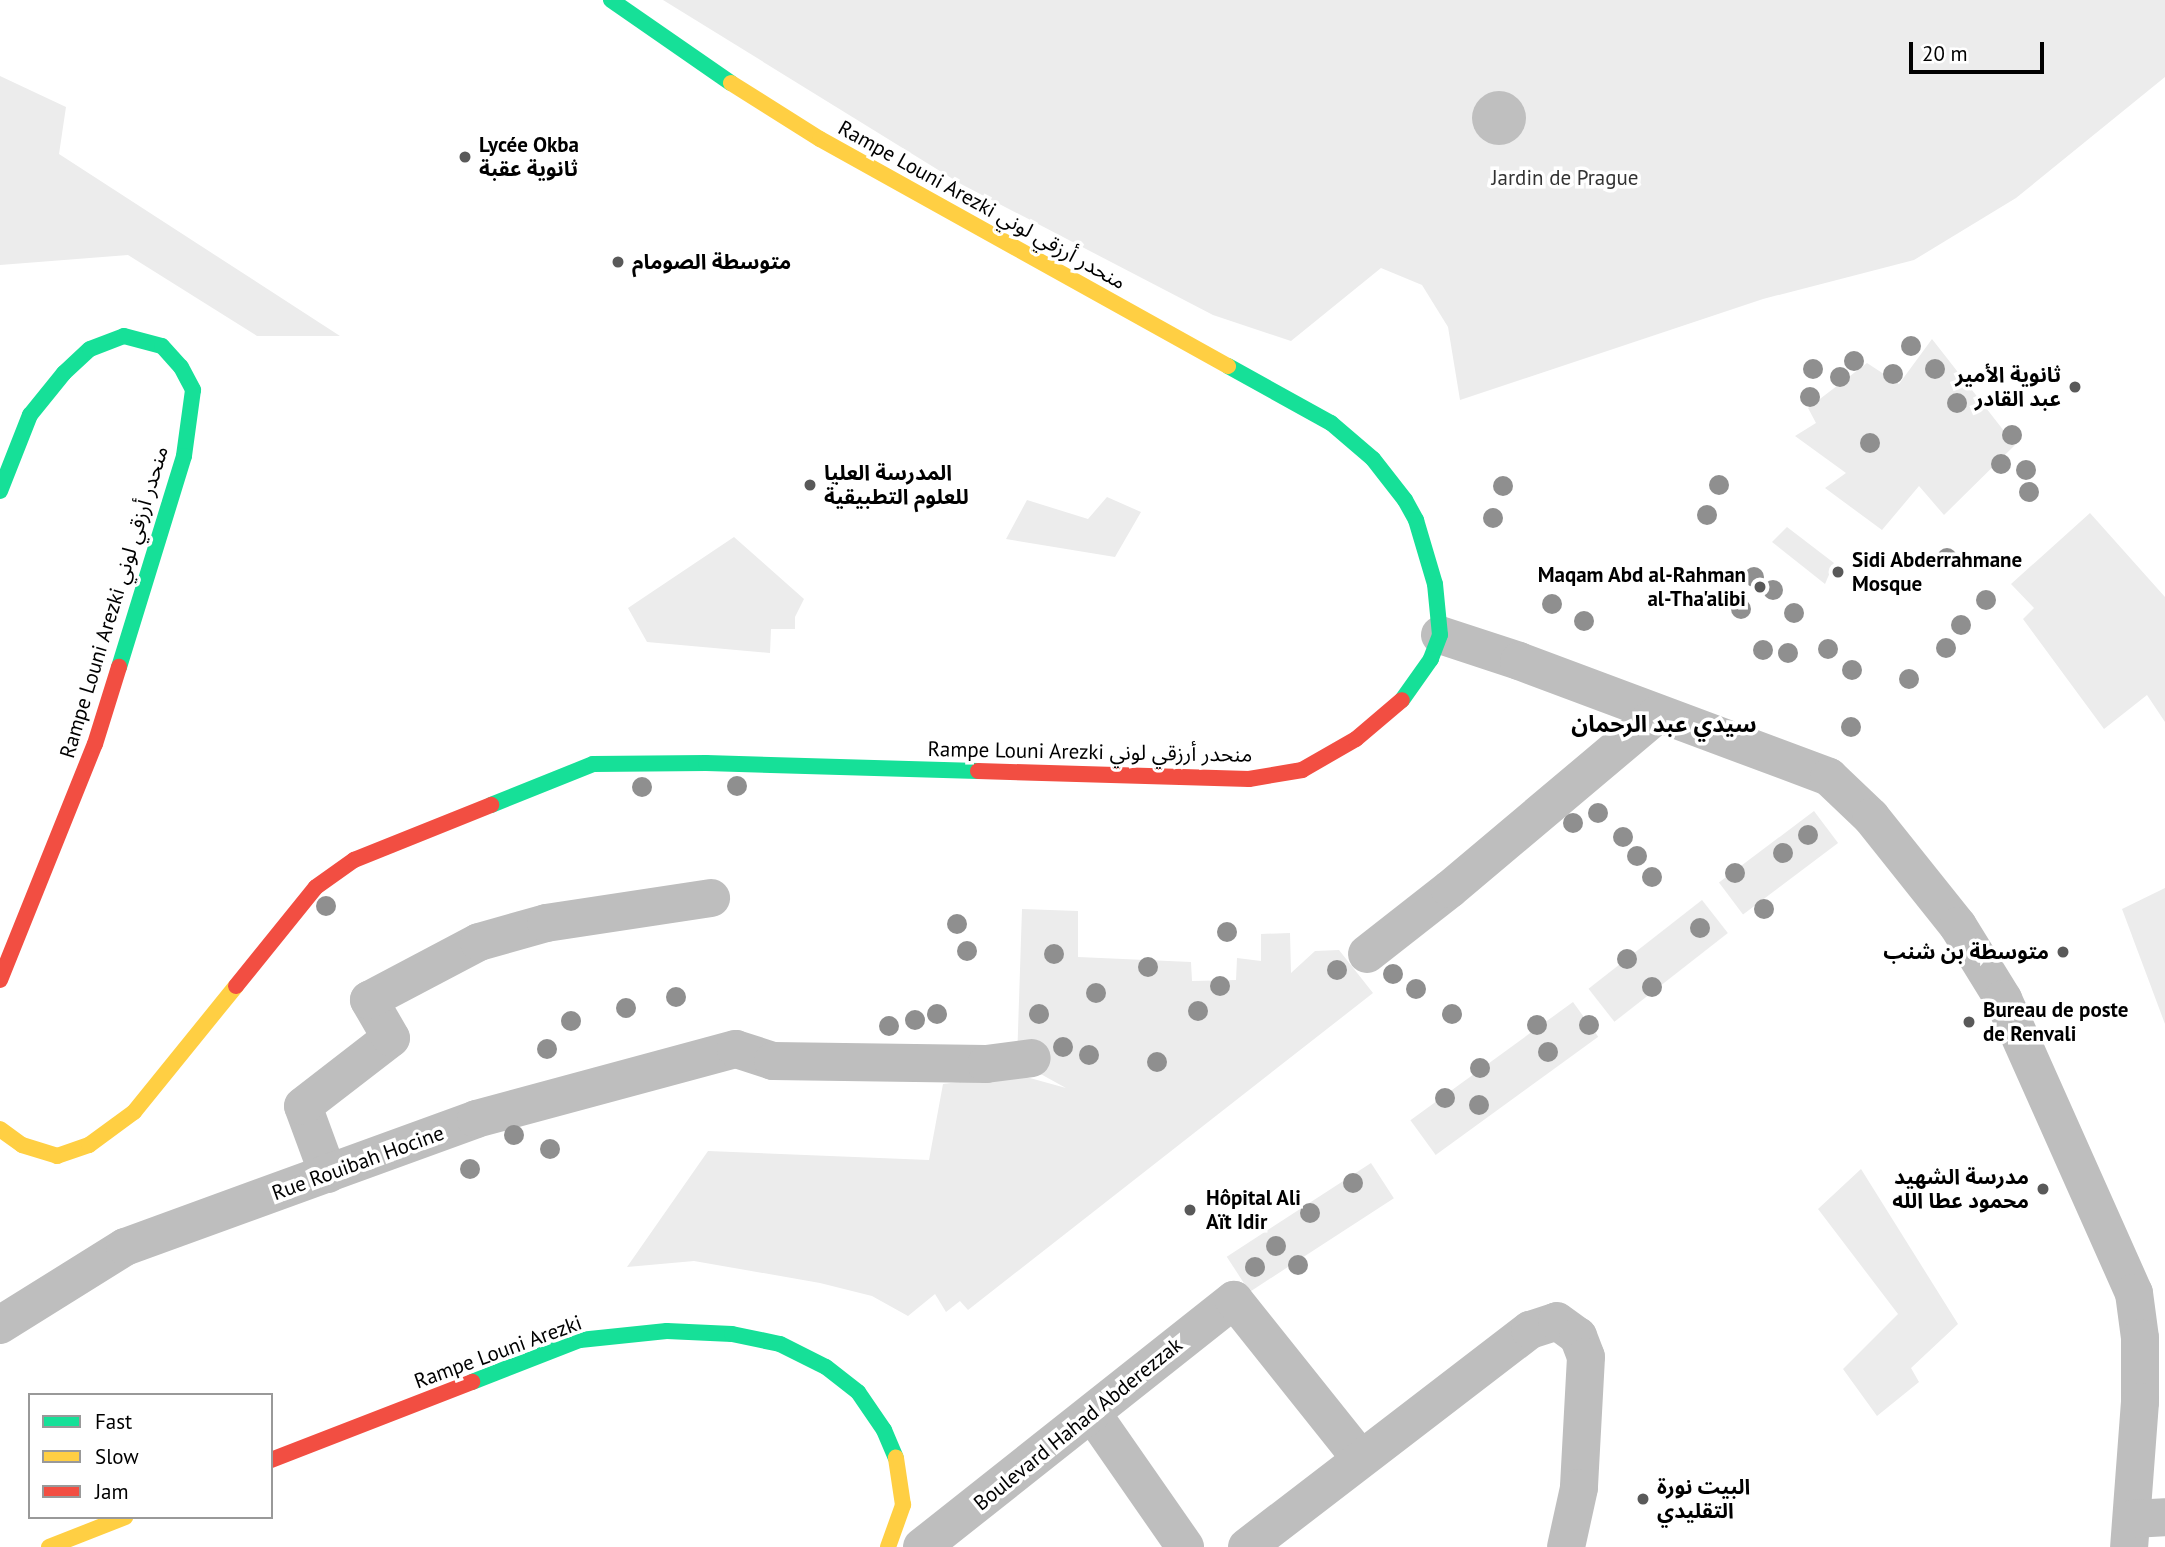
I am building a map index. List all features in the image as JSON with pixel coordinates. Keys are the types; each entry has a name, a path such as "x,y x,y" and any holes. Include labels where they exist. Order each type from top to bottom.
{"street":[{"name":"Rampe Louni Arezki منحدر أرزقي لوني","path":"0,1129 22,1144 57,1156 89,1145 134,1112 316,887 354,860 593,764 706,763 1249,779 1302,770 1377,724 1399,705 1431,659 1440,635 1436,584 1416,520 1405,500 1373,459 1331,423 820,139 688,56 611,0"},
{"name":"Rampe Louni Arezki منحدر أرزقي لوني","path":"0,981 95,744 184,456 193,390 181,367 162,346 124,337 90,349 64,373 30,415 1,487"},
{"path":"1440,635 1519,661 1829,777 1840,784 1871,817 1958,926 1992,978 2134,1293 2140,1338 2142,1528"},
{"path":"1367,954 1450,889 1658,714"},
{"path":"328,1174 303,1106 391,1038 369,1000 480,942 546,923 711,898"},
{"name":"Rue Rouibah Hocine","path":"0,1325 125,1247 476,1119 736,1049 774,1061 986,1064 1032,1058"},
{"name":"Boulevard Hahad Abderezzak","path":"922,1547 1234,1300 1361,1459"},
{"path":"1247,1547 1530,1329 1557,1321 1578,1336 1586,1357 1580,1488 1566,1547"},
{"name":"Rampe Louni Arezki","path":"273,1459 580,1340 667,1331 733,1334 780,1344 826,1367 858,1392 884,1430 899,1466 903,1505 888,1547"},
{"path":"1092,1413 1185,1547"},
{"path":"49,1547 120,1519"}],"green space":[{"name":"Jardin de Prague","path":"663,0 2165,0 2165,77 2016,198 1914,260 1763,299 1460,400 1448,327 1422,285 1381,268 1291,341 1213,315 961,184"},
{"path":"0,76 66,107 59,154 340,336 257,336 128,255 0,265"},
{"path":"1932,339 2015,445 1944,515 1919,486 1882,530 1825,488 1846,473 1795,436 1816,423 1808,408 1867,363 1899,384"},
{"path":"1107,497 1141,512 1115,557 1006,539 1027,500 1088,519"},
{"path":"2090,513 2165,597 2165,722 2147,695 2104,729 2023,619 2034,608 2011,584"},
{"path":"1787,527 1834,563 1825,584 1772,542"},
{"path":"734,537 804,599 795,617 795,629 771,629 770,653 647,642 628,608"},
{"path":"1814,811 1838,843 1743,915 1719,883"},
{"path":"2165,888 2165,1024 2122,909"},
{"path":"1702,900 1728,933 1614,1022 1589,989"},
{"path":"1022,909 1078,911 1078,957 1191,962 1192,981 1236,980 1237,958 1261,961 1261,934 1290,933 1291,973 1315,951 1339,950 1373,993 968,1310 960,1301 946,1312 935,1294 908,1316 872,1296 820,1283 694,1261 627,1267 708,1151 929,1160 943,1084 1019,1075 1066,1088 1017,1061"},
{"path":"1573,1002 1598,1037 1436,1155 1410,1120"},
{"path":"1371,1163 1394,1198 1250,1292 1227,1257"},
{"path":"1861,1169 1958,1324 1911,1368 1919,1382 1877,1416 1843,1369 1898,1314 1818,1209"}],"shaded area":[{"path":"1499,91 1518,99 1526,118 1518,137 1499,145 1480,137 1472,118 1480,99"}],"traffic: fast":[{"path":"611,0 731,83"},
{"path":"0,491 30,415 64,373 90,349 124,336 162,346 181,367 193,390 184,456 119,667"},
{"path":"1228,366 1331,423 1373,459 1405,500 1416,520 1435,584 1440,635 1431,659 1402,700"},
{"path":"491,805 593,764 706,763 978,771"},
{"path":"472,1382 580,1340 667,1331 732,1334 780,1344 826,1367 858,1392 884,1430 896,1458"}],"traffic: slow":[{"path":"731,83 820,139 1228,366"},
{"path":"0,1129 22,1145 57,1156 89,1145 134,1112 236,986"},
{"path":"888,1547 903,1505 896,1458"},
{"path":"49,1547 120,1519"}],"traffic: jam":[{"path":"0,980 95,744 119,667"},
{"path":"978,771 1249,779 1302,770 1356,739 1402,700"},
{"path":"236,986 316,887 354,860 491,805"},
{"path":"273,1459 472,1382"}],"place":[{"name":"Lycée Okba ثانوية عقبة","path":"465,157"},
{"name":"متوسطة الصومام","path":"618,262"},
{"name":"ثانوية الأمير عبد القادر","path":"2075,387"},
{"name":"المدرسة العليا للعلوم التطبيقية","path":"810,485"},
{"name":"Sidi Abderrahmane Mosque","path":"1838,572"},
{"name":"Maqam Abd al-Rahman al-Tha'alibi","path":"1760,587"},
{"name":"متوسطة بن شنب","path":"2063,952"},
{"name":"Bureau de poste de Renvali","path":"1969,1022"},
{"name":"مدرسة الشهيد محمود عطا الله","path":"2043,1189"},
{"name":"Hôpital Ali Aït Idir","path":"1190,1210"},
{"name":"البيت نورة التقليدي","path":"1643,1499"}],"district":[{"name":"سيدي عبد الرحمان","path":"1664,724"}]}
